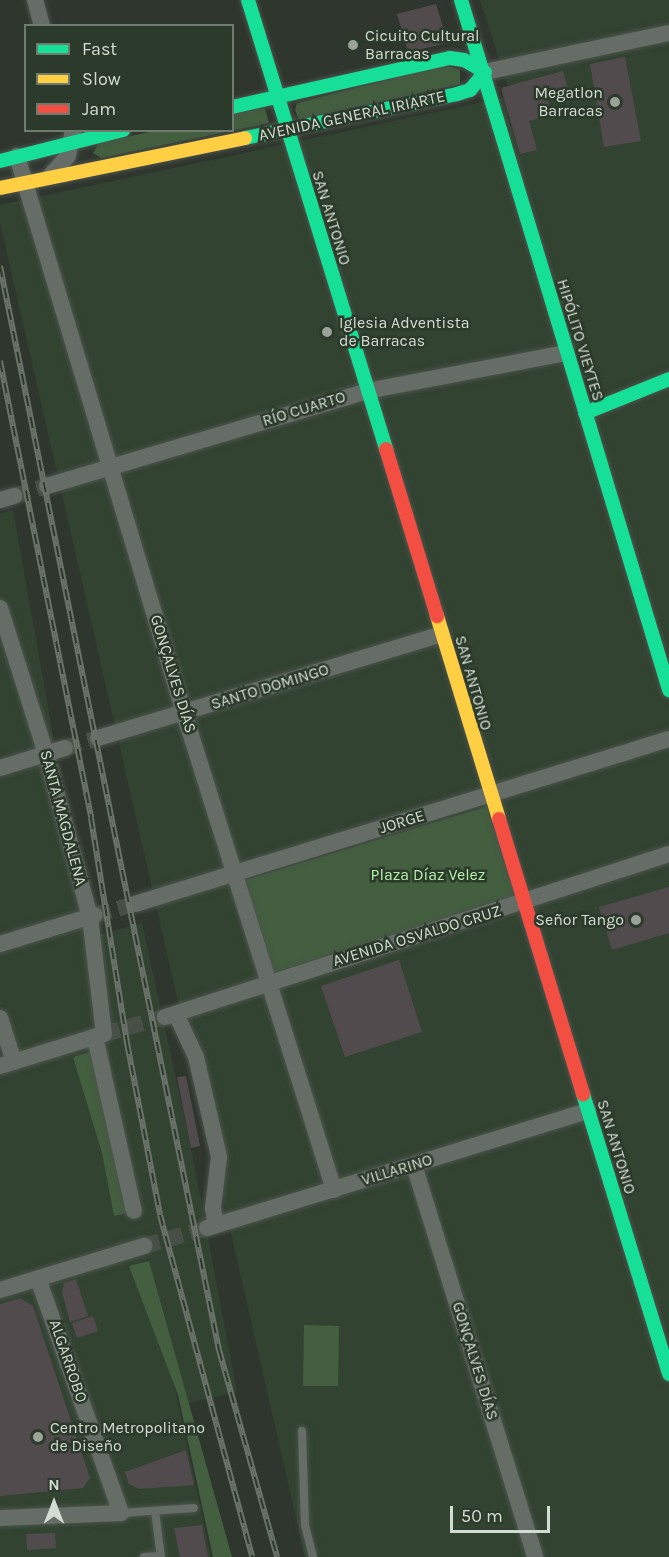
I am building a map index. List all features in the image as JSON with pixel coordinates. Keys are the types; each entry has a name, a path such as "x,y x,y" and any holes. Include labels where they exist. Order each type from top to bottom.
{"main road":[{"name":"SAN ANTONIO","path":"248,0 489,795 525,903 669,1374"},
{"name":"HIPÓLITO VIEYTES","path":"461,0 485,72 566,353 669,690"},
{"name":"AVENIDA GENERAL IRIARTE","path":"0,188 457,94 470,90 485,72 464,60 450,58 234,107"},
{"path":"0,161 73,136 106,132"},
{"path":"585,413 669,379"}],"street":[{"path":"35,0 41,24"},
{"path":"485,72 669,33"},
{"path":"49,177 63,164 73,136"},
{"name":"GONÇALVES DÍAS","path":"17,156 184,713 334,1190"},
{"name":"RÍO CUARTO","path":"47,486 367,391 566,353"},
{"name":"SANTA MAGDALENA","path":"0,608 46,754 92,916 100,1036 134,1211"},
{"name":"SANTO DOMINGO","path":"98,738 442,634"},
{"name":"JORGE","path":"135,904 669,739"},
{"path":"0,768 65,748"},
{"name":"AVENIDA OSVALDO CRUZ","path":"211,1226 219,1157 196,1057 170,1015 269,985 407,938 525,903 669,854"},
{"path":"0,944 92,916"},
{"path":"0,1018 7,1064 100,1036"},
{"name":"VILLARINO","path":"211,1226 588,1112"},
{"name":"GONÇALVES DÍAS","path":"414,1165 535,1557"},
{"path":"0,1290 144,1246"},
{"name":"ALGARROBO","path":"38,1278 121,1513"},
{"path":"0,1518 121,1513"}],"lane":[{"path":"302,1431 305,1525 313,1557"},
{"path":"121,1513 194,1508"},
{"path":"144,1557 161,1556 155,1511"}],"shaded area":[{"path":"480,0 669,0 669,1557 305,1557 0,223 0,205 511,96"},
{"path":"13,510 103,1016 95,936 142,923 191,1148 237,1392 189,1403 143,1240 211,1557 0,1557 0,514"}],"green space":[{"path":"445,65 460,70 460,84 299,120 295,110 297,103"},
{"path":"265,108 269,123 234,130 234,113"},
{"path":"149,132 226,132 101,158 93,153 99,143"},
{"name":"Plaza Díaz Velez","path":"492,805 520,898 271,973 242,881"},
{"path":"107,1047 136,1211 114,1216 102,1153 73,1057"},
{"path":"149,1261 232,1557 213,1557 178,1395 129,1266"},
{"path":"304,1325 339,1326 338,1386 303,1386"}],"building":[{"path":"436,4 448,43 408,52 397,14"},
{"name":"Megatlon Barracas","path":"625,57 641,141 604,147 590,64"},
{"path":"563,71 569,91 547,97 552,115 529,121 537,150 520,154 501,88"},
{"name":"Señor Tango","path":"669,887 669,933 612,950 599,907"},
{"path":"399,960 422,1032 345,1057 321,986"},
{"path":"186,1076 200,1146 191,1148 177,1077"},
{"path":"76,1279 88,1316 70,1322 62,1292 64,1283"},
{"name":"Centro Metropolitano de Diseño","path":"20,1298 33,1306 90,1478 83,1488 0,1496 0,1304"},
{"path":"93,1316 98,1331 77,1338 72,1323"},
{"path":"186,1450 194,1485 139,1489 129,1484 125,1472"},
{"path":"202,1525 208,1557 180,1557 174,1528"},
{"path":"55,1533 56,1548 27,1550 26,1534"}],"tunnel":[{"path":"14,496 47,486"},
{"path":"65,748 98,738"},
{"path":"95,915 135,904"},
{"path":"104,1034 165,1017"},
{"path":"144,1246 207,1228"}],"railway":[{"path":"0,266 219,1350 277,1557"},
{"path":"0,361 91,818 127,1043 160,1215 252,1557"}],"traffic: fast":[{"path":"248,0 386,449"},
{"path":"461,0 669,690"},
{"path":"234,107 450,58 464,60 485,72"},
{"path":"245,138 457,94 470,90 485,72"},
{"path":"0,161 115,132"},
{"path":"585,413 669,379"},
{"path":"583,1094 669,1374"}],"traffic: slow":[{"path":"0,188 245,138"},
{"path":"437,616 499,819"}],"traffic: jam":[{"path":"386,449 437,616"},
{"path":"499,819 583,1094"}],"place":[{"name":"Cicuito Cultural Barracas","path":"353,45"},
{"name":"Megatlon Barracas","path":"615,102"},
{"name":"Iglesia Adventista de Barracas","path":"327,332"},
{"name":"Señor Tango","path":"636,920"},
{"name":"Centro Metropolitano de Diseño","path":"38,1437"}]}
